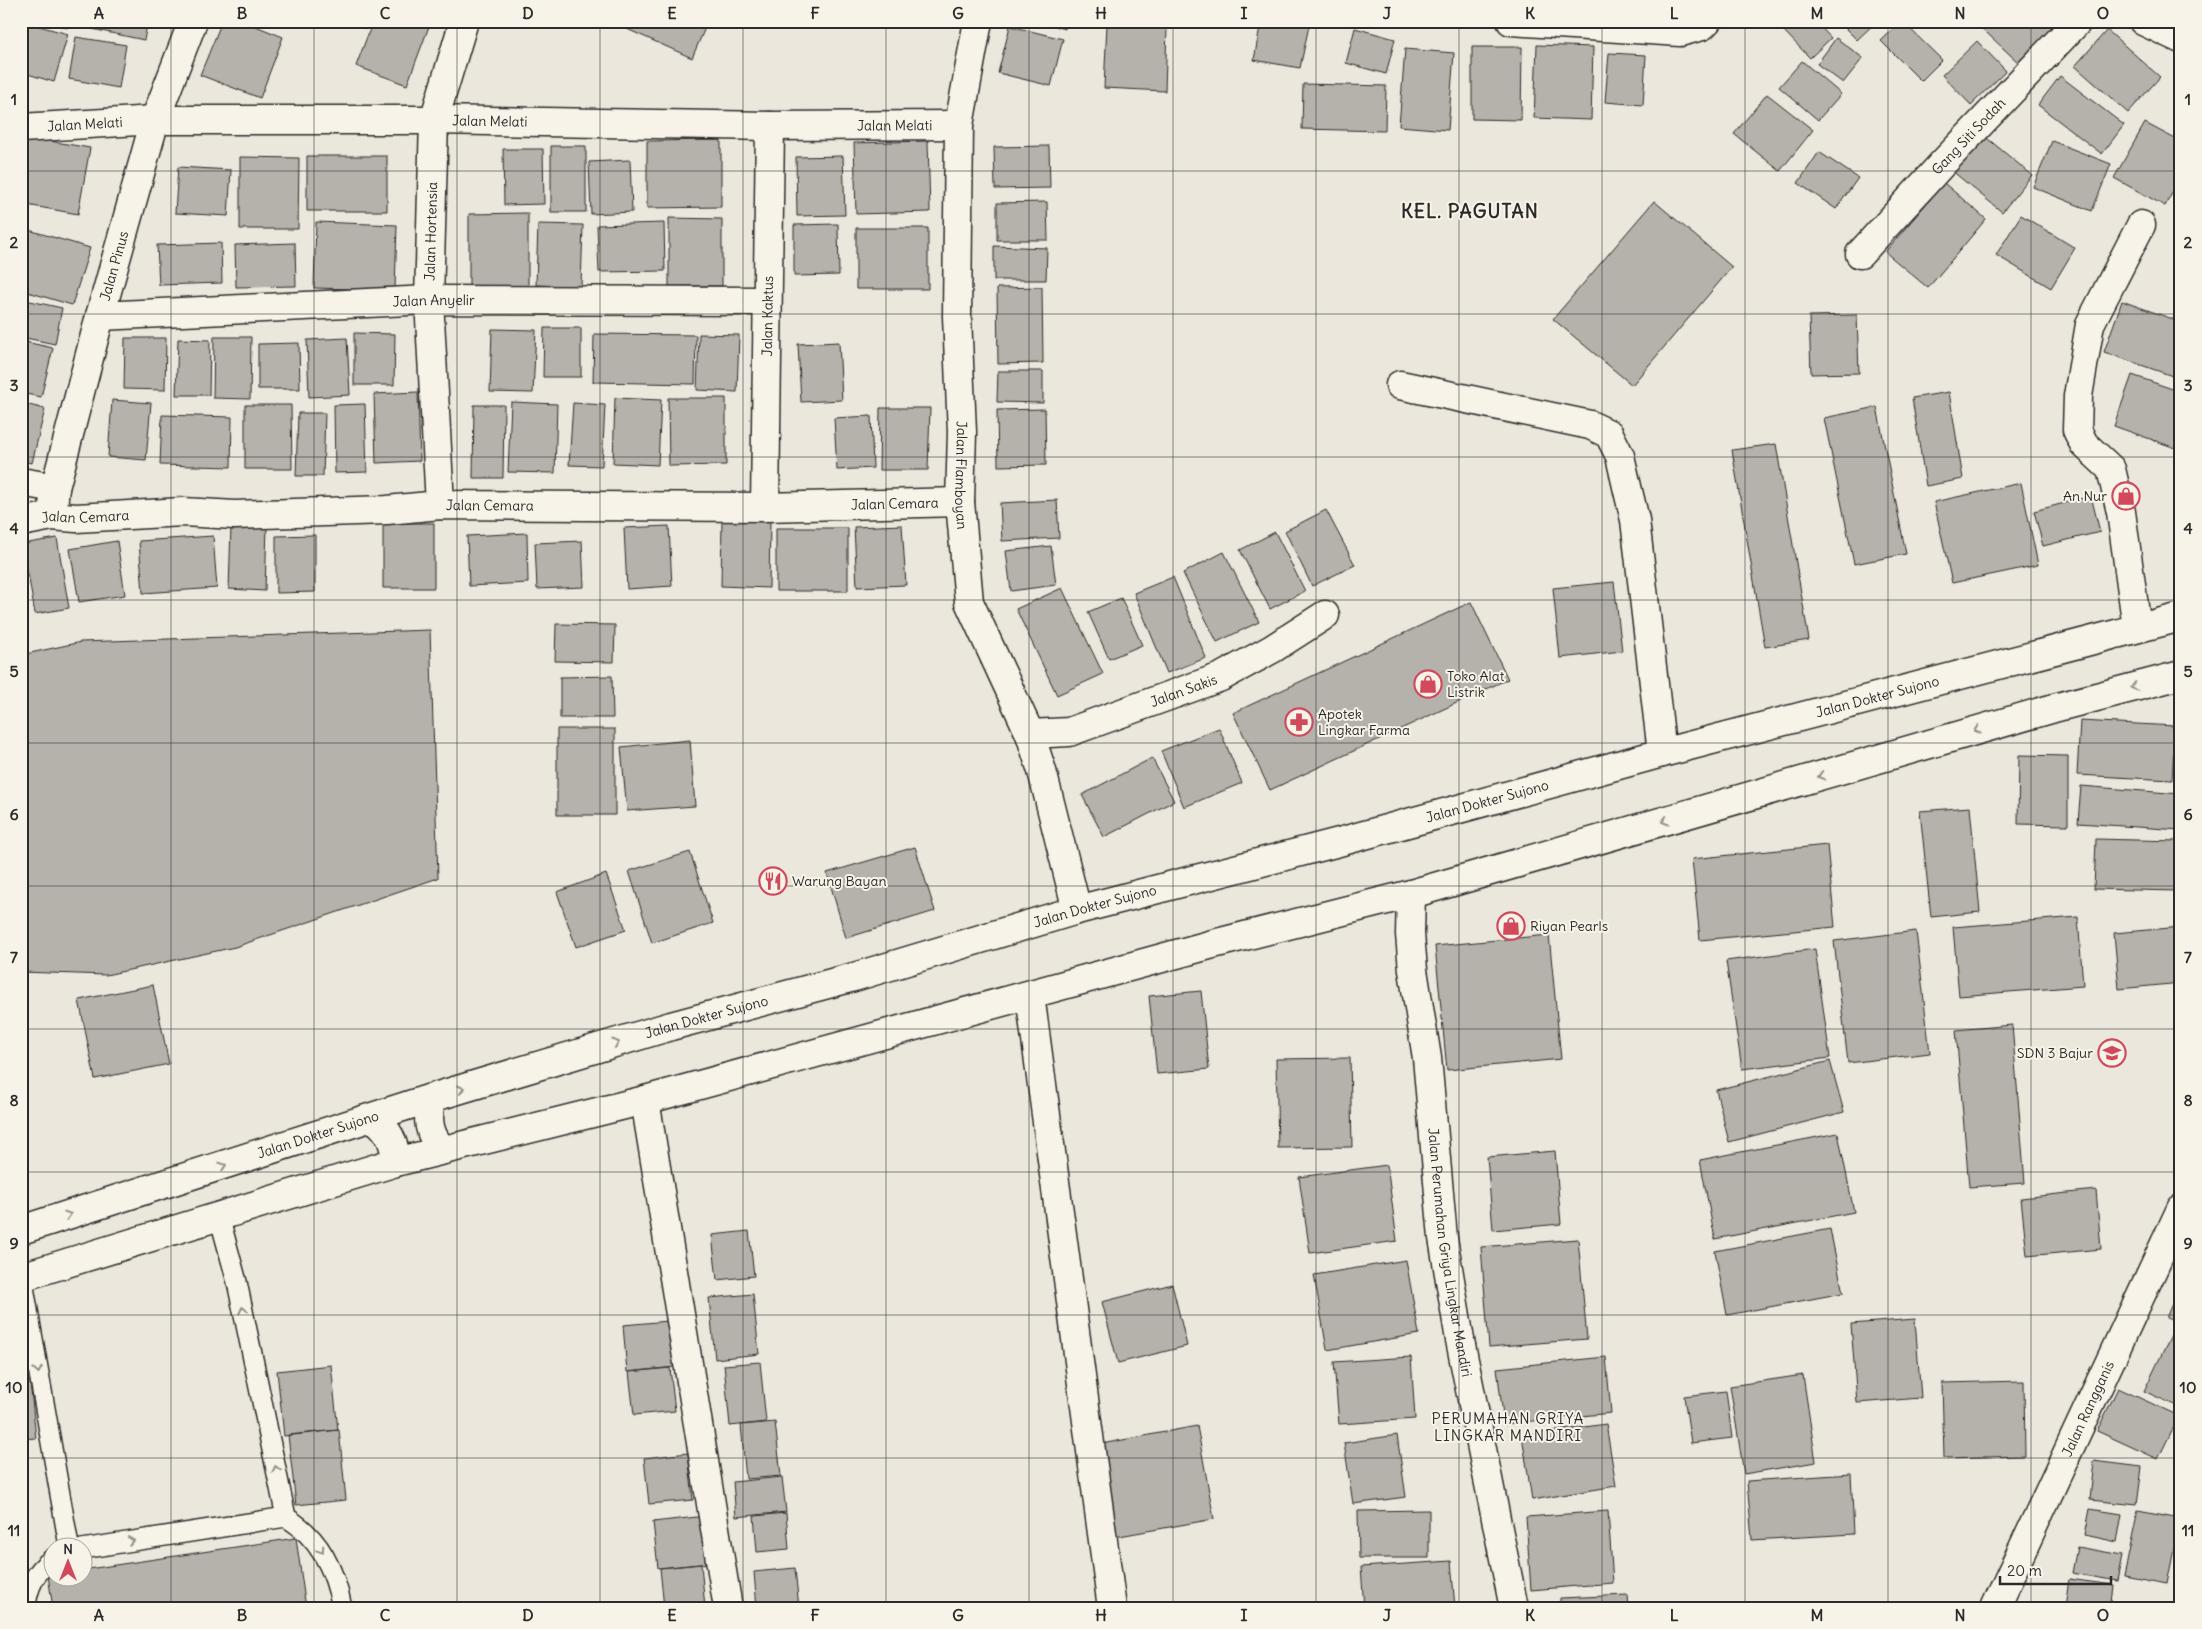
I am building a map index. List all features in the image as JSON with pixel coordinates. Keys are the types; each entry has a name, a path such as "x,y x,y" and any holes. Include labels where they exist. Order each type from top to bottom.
{"main road":[{"name":"Jalan Pinus","path":"52,516 55,488 100,316 155,120 193,21"},
{"name":"Jalan Hortensia","path":"440,505 429,300 434,120 464,21"},
{"name":"Jalan Flamboyan","path":"978,21 959,125 957,316 962,432 960,502 969,602 1030,734 1042,771 1077,910"},
{"path":"1521,22 1680,32 1702,26 1707,21"},
{"name":"Gang Siti Sodah","path":"1860,254 1942,164 2078,21"},
{"path":"2143,21 2181,39"},
{"name":"Jalan Melati","path":"21,128 155,120 434,120 770,126 959,125"},
{"name":"Jalan Kaktus","path":"765,507 766,301 770,126"},
{"path":"2137,628 2121,512 2112,469 2084,444 2077,430 2078,396 2084,347 2090,324 2141,225"},
{"name":"Jalan Anyelir","path":"100,316 429,300 766,301"},
{"path":"1400,386 1590,425 1609,434 1620,456 1635,520 1662,753"},
{"path":"21,482 55,488"},
{"name":"Jalan Cemara","path":"21,522 52,516 76,518 183,512 254,514 388,510 440,505 765,507 960,502"},
{"name":"Jalan Sakis","path":"1030,734 1069,732 1220,677 1272,649 1325,616"},
{"name":"Jalan Dokter Sujono","path":"21,1230 431,1098 671,1026 854,976 1077,910 1339,842 1662,753 2181,617"},
{"path":"22,1275 396,1162 645,1100 1213,944 1411,894 2054,708 2181,675"},
{"name":"Jalan Perumahan Griya Lingkar Mandiri","path":"1411,894 1410,934 1413,970 1427,1058 1443,1238 1460,1340 1514,1608"},
{"path":"1030,995 1112,1608"},
{"path":"431,1098 429,1110 430,1132 434,1141 444,1150"},
{"path":"645,1100 728,1608"},
{"path":"373,1118 380,1123 390,1136 395,1148 396,1162"},
{"name":"Jalan Rangganis","path":"1995,1608 2181,1209"}],"lane":[{"path":"219,1216 237,1282 286,1517"},
{"path":"22,1275 67,1536"},
{"path":"92,1547 286,1517 299,1525 319,1546 333,1573 342,1608"},
{"path":"26,1608 26,1598 32,1580 42,1568"}],"building":[{"path":"21,21 68,34 54,82 21,72"},
{"path":"47,21 69,21 67,28"},
{"path":"94,21 148,21 144,40 92,29"},
{"path":"222,21 243,21 283,37 260,98 200,75"},
{"path":"343,21 369,21 366,29"},
{"path":"373,21 431,21 407,85 356,66"},
{"path":"609,21 708,21 692,58"},
{"path":"1040,21 1068,21 1065,29"},
{"path":"1261,21 1310,21 1300,68 1254,60"},
{"path":"1791,21 1815,21 1831,38 1810,58 1782,29"},
{"path":"1838,21 1877,21 1857,40"},
{"path":"1902,21 1942,60 1921,81 1881,41"},
{"path":"1974,21 2059,21 2020,64"},
{"path":"1107,24 1167,27 1165,91 1104,88"},
{"path":"1010,26 1063,39 1051,86 998,73"},
{"path":"1355,28 1395,39 1386,74 1346,63"},
{"path":"2107,30 2160,77 2128,113 2075,66"},
{"path":"76,37 126,45 119,88 69,79"},
{"path":"1836,38 1863,58 1843,83 1817,64"},
{"path":"1977,41 2006,71 1971,105 1942,75"},
{"path":"1537,45 1593,47 1591,120 1534,118"},
{"path":"1472,47 1522,47 1521,120 1472,119"},
{"path":"1405,49 1454,53 1448,130 1399,126"},
{"path":"1609,53 1646,55 1643,105 1605,102"},
{"path":"1802,61 1841,94 1818,120 1779,87"},
{"path":"2060,76 2124,125 2102,154 2038,105"},
{"path":"1303,84 1386,86 1385,131 1302,129"},
{"path":"1767,94 1813,130 1780,171 1734,134"},
{"path":"2145,123 2181,142 2181,177 2165,206 2114,178"},
{"path":"1982,134 2032,175 2002,212 1951,170"},
{"path":"21,136 90,148 78,214 21,204"},
{"path":"721,140 721,207 647,208 647,141"},
{"path":"928,141 930,212 856,214 854,143"},
{"path":"2052,141 2111,164 2092,211 2033,187"},
{"path":"551,146 586,146 586,212 551,212"},
{"path":"1049,146 1050,188 995,189 994,147"},
{"path":"503,149 543,149 544,204 504,205"},
{"path":"1819,152 1858,178 1836,209 1798,183"},
{"path":"307,156 387,156 387,211 307,211"},
{"path":"843,156 845,215 797,216 796,157"},
{"path":"240,157 299,158 298,229 240,229"},
{"path":"630,160 632,212 591,214 589,162"},
{"path":"178,167 231,170 228,216 175,213"},
{"path":"1944,183 1986,219 1928,288 1885,252"},
{"path":"1654,201 1732,267 1632,385 1553,319"},
{"path":"1047,202 1048,240 997,240 997,203"},
{"path":"528,213 528,293 469,293 469,214"},
{"path":"2021,215 2075,248 2051,288 1996,255"},
{"path":"669,218 722,219 722,286 669,286"},
{"path":"316,222 397,225 395,290 314,288"},
{"path":"664,223 665,271 599,272 597,225"},
{"path":"538,224 583,225 581,287 536,285"},
{"path":"838,224 839,275 794,276 794,225"},
{"path":"22,228 90,248 72,305 21,290"},
{"path":"856,228 928,228 928,289 856,289"},
{"path":"221,243 222,283 159,285 157,245"},
{"path":"295,243 296,286 236,287 235,245"},
{"path":"994,246 1047,248 1046,280 994,280"},
{"path":"1042,287 1043,363 998,364 997,288"},
{"path":"21,299 62,308 55,344 21,337"},
{"path":"2122,301 2181,322 2181,379 2104,352"},
{"path":"1857,315 1859,373 1811,374 1809,316"},
{"path":"544,328 581,328 581,377 543,377"},
{"path":"492,329 536,330 533,393 490,392"},
{"path":"354,333 395,334 394,385 354,385"},
{"path":"594,334 696,335 695,384 593,382"},
{"path":"699,334 739,335 737,392 697,390"},
{"path":"214,337 251,337 250,399 213,398"},
{"path":"125,338 166,338 165,390 124,389"},
{"path":"347,338 350,395 309,397 307,340"},
{"path":"178,339 210,340 209,395 176,395"},
{"path":"21,341 53,348 41,397 21,393"},
{"path":"839,342 842,400 801,402 798,344"},
{"path":"299,343 300,389 258,389 258,344"},
{"path":"998,371 1043,371 1043,403 997,402"},
{"path":"2132,375 2181,392 2181,450 2114,426"},
{"path":"418,392 420,461 376,463 374,394"},
{"path":"1949,392 1963,479 1926,486 1912,398"},
{"path":"615,398 661,400 658,465 613,463"},
{"path":"668,398 726,398 726,465 669,466"},
{"path":"112,400 151,403 146,460 108,457"},
{"path":"511,402 557,404 555,473 508,472"},
{"path":"21,403 45,409 32,463 21,461"},
{"path":"573,403 605,405 602,466 569,465"},
{"path":"365,404 367,472 335,473 334,405"},
{"path":"245,405 291,405 292,469 245,469"},
{"path":"474,405 504,405 503,478 473,478"},
{"path":"1877,407 1906,554 1854,564 1824,418"},
{"path":"880,408 930,408 928,470 879,470"},
{"path":"1045,409 1046,465 998,466 997,410"},
{"path":"298,413 325,413 323,476 296,476"},
{"path":"162,415 232,417 231,467 160,465"},
{"path":"871,416 873,468 837,470 834,418"},
{"path":"1776,444 1809,640 1765,647 1732,450"},
{"path":"2021,483 2038,565 1952,583 1934,502"},
{"path":"2091,496 2100,532 2043,546 2034,511"},
{"path":"1057,500 1059,538 1002,541 1000,503"},
{"path":"1326,510 1355,565 1312,586 1285,531"},
{"path":"722,518 770,519 769,588 721,586"},
{"path":"383,523 434,523 434,588 383,588"},
{"path":"902,525 906,585 857,587 854,527"},
{"path":"231,526 267,526 265,591 229,589"},
{"path":"669,526 672,586 627,589 624,528"},
{"path":"776,528 848,528 848,591 776,591"},
{"path":"1275,532 1305,591 1270,609 1240,550"},
{"path":"527,533 528,583 469,586 467,536"},
{"path":"315,535 315,592 276,593 276,536"},
{"path":"213,536 217,588 143,593 139,541"},
{"path":"57,538 69,608 35,614 23,544"},
{"path":"117,541 125,595 79,602 70,549"},
{"path":"582,541 584,587 537,589 535,543"},
{"path":"1051,546 1056,585 1011,591 1006,551"},
{"path":"1224,552 1259,622 1217,642 1183,573"},
{"path":"1173,577 1206,658 1167,673 1134,593"},
{"path":"1614,582 1622,651 1560,658 1553,588"},
{"path":"1062,588 1103,674 1057,695 1016,609"},
{"path":"1121,598 1142,645 1109,659 1088,612"},
{"path":"1471,602 1508,679 1270,790 1233,713"},
{"path":"556,624 615,625 614,662 555,661"},
{"path":"430,630 438,878 235,947 106,975 21,972 21,655 81,642"},
{"path":"612,676 613,718 560,718 560,677"},
{"path":"2080,721 2175,726 2172,780 2077,775"},
{"path":"1219,728 1242,783 1184,807 1161,751"},
{"path":"557,729 615,729 615,815 557,815"},
{"path":"690,740 695,806 627,811 621,747"},
{"path":"2019,755 2068,756 2068,825 2018,824"},
{"path":"1152,758 1174,801 1104,837 1082,795"},
{"path":"2081,786 2181,794 2181,830 2078,823"},
{"path":"1970,807 1980,912 1931,917 1920,811"},
{"path":"2096,839 2178,841 2177,891 2094,889"},
{"path":"1827,845 1835,927 1700,940 1692,859"},
{"path":"915,847 935,911 846,938 827,873"},
{"path":"690,852 713,923 652,943 629,871"},
{"path":"606,874 626,930 576,947 557,892"},
{"path":"2078,917 2083,986 1959,996 1953,927"},
{"path":"2181,927 2181,983 2119,989 2114,933"},
{"path":"1916,931 1930,1053 1848,1063 1834,941"},
{"path":"1549,935 1561,1059 1447,1070 1435,946"},
{"path":"1815,949 1830,1058 1742,1069 1726,961"},
{"path":"153,985 169,1064 95,1079 79,1000"},
{"path":"1201,991 1209,1069 1157,1074 1149,996"},
{"path":"2012,1025 2025,1183 1969,1187 1956,1030"},
{"path":"1350,1058 1352,1147 1278,1148 1276,1059"},
{"path":"1830,1061 1844,1112 1729,1142 1716,1090"},
{"path":"1838,1133 1854,1212 1715,1239 1700,1160"},
{"path":"1555,1151 1561,1224 1493,1230 1487,1157"},
{"path":"1387,1165 1397,1241 1310,1253 1299,1177"},
{"path":"2096,1190 2101,1249 2027,1256 2021,1198"},
{"path":"1830,1229 1843,1293 1727,1315 1715,1251"},
{"path":"749,1231 754,1276 717,1280 712,1235"},
{"path":"1578,1239 1587,1339 1489,1347 1481,1247"},
{"path":"1406,1260 1419,1334 1327,1350 1314,1275"},
{"path":"2181,1282 2181,1324 2166,1318"},
{"path":"1172,1284 1187,1346 1118,1363 1102,1302"},
{"path":"753,1294 759,1354 715,1359 709,1298"},
{"path":"1915,1319 1921,1398 1857,1403 1851,1324"},
{"path":"679,1320 684,1366 627,1372 623,1325"},
{"path":"2172,1333 2181,1337 2181,1408 2144,1391"},
{"path":"1411,1357 1415,1419 1339,1424 1334,1362"},
{"path":"1606,1357 1611,1413 1504,1424 1497,1368"},
{"path":"760,1362 766,1422 730,1426 724,1365"},
{"path":"331,1365 338,1430 284,1436 277,1371"},
{"path":"670,1368 675,1411 634,1415 629,1372"},
{"path":"1803,1375 1816,1462 1744,1474 1730,1386"},
{"path":"30,1381 36,1438 21,1439 21,1382"},
{"path":"2024,1381 2025,1456 1944,1458 1942,1383"},
{"path":"2118,1388 2179,1416 2158,1459 2097,1431"},
{"path":"1726,1391 1732,1438 1691,1443 1684,1396"},
{"path":"775,1422 781,1476 746,1479 741,1425"},
{"path":"1606,1424 1616,1486 1532,1500 1522,1436"},
{"path":"1197,1426 1214,1519 1114,1537 1096,1445"},
{"path":"339,1430 346,1500 296,1505 288,1435"},
{"path":"1397,1435 1406,1497 1353,1504 1344,1443"},
{"path":"688,1453 693,1500 649,1504 644,1458"},
{"path":"2094,1461 2142,1467 2137,1505 2090,1500"},
{"path":"1851,1474 1854,1534 1752,1540 1747,1481"},
{"path":"782,1477 786,1512 736,1517 733,1482"},
{"path":"2090,1509 2122,1514 2117,1542 2085,1535"},
{"path":"1429,1510 1429,1558 1359,1558 1358,1511"},
{"path":"1608,1511 1613,1583 1531,1590 1526,1517"},
{"path":"2138,1511 2180,1519 2167,1584 2124,1576"},
{"path":"786,1513 789,1549 757,1552 754,1516"},
{"path":"706,1516 710,1563 658,1568 653,1522"},
{"path":"296,1538 306,1608 53,1608 50,1586 92,1586 92,1569"},
{"path":"2077,1547 2122,1555 2117,1581 2072,1573"},
{"path":"1451,1561 1455,1608 1364,1608 1361,1567"},
{"path":"701,1564 705,1608 664,1608 660,1568"},
{"path":"795,1568 799,1608 757,1608 754,1572"},
{"path":"2069,1579 2113,1585 2110,1608 2065,1608"},
{"path":"1628,1595 1629,1608 1560,1608 1560,1598"}],"place":[{"name":"An Nur","path":"2126,496"},
{"name":"Toko Alat Listrik","path":"1428,684"},
{"name":"Apotek Lingkar Farma","path":"1299,722"},
{"name":"Warung Bayan","path":"773,881"},
{"name":"Riyan Pearls","path":"1511,926"},
{"name":"SDN 3 Bajur","path":"2112,1053"}],"district":[{"name":"KEL. PAGUTAN","path":"1470,211"},
{"name":"PERUMAHAN GRIYA LINGKAR MANDIRI","path":"1508,1426"}]}
